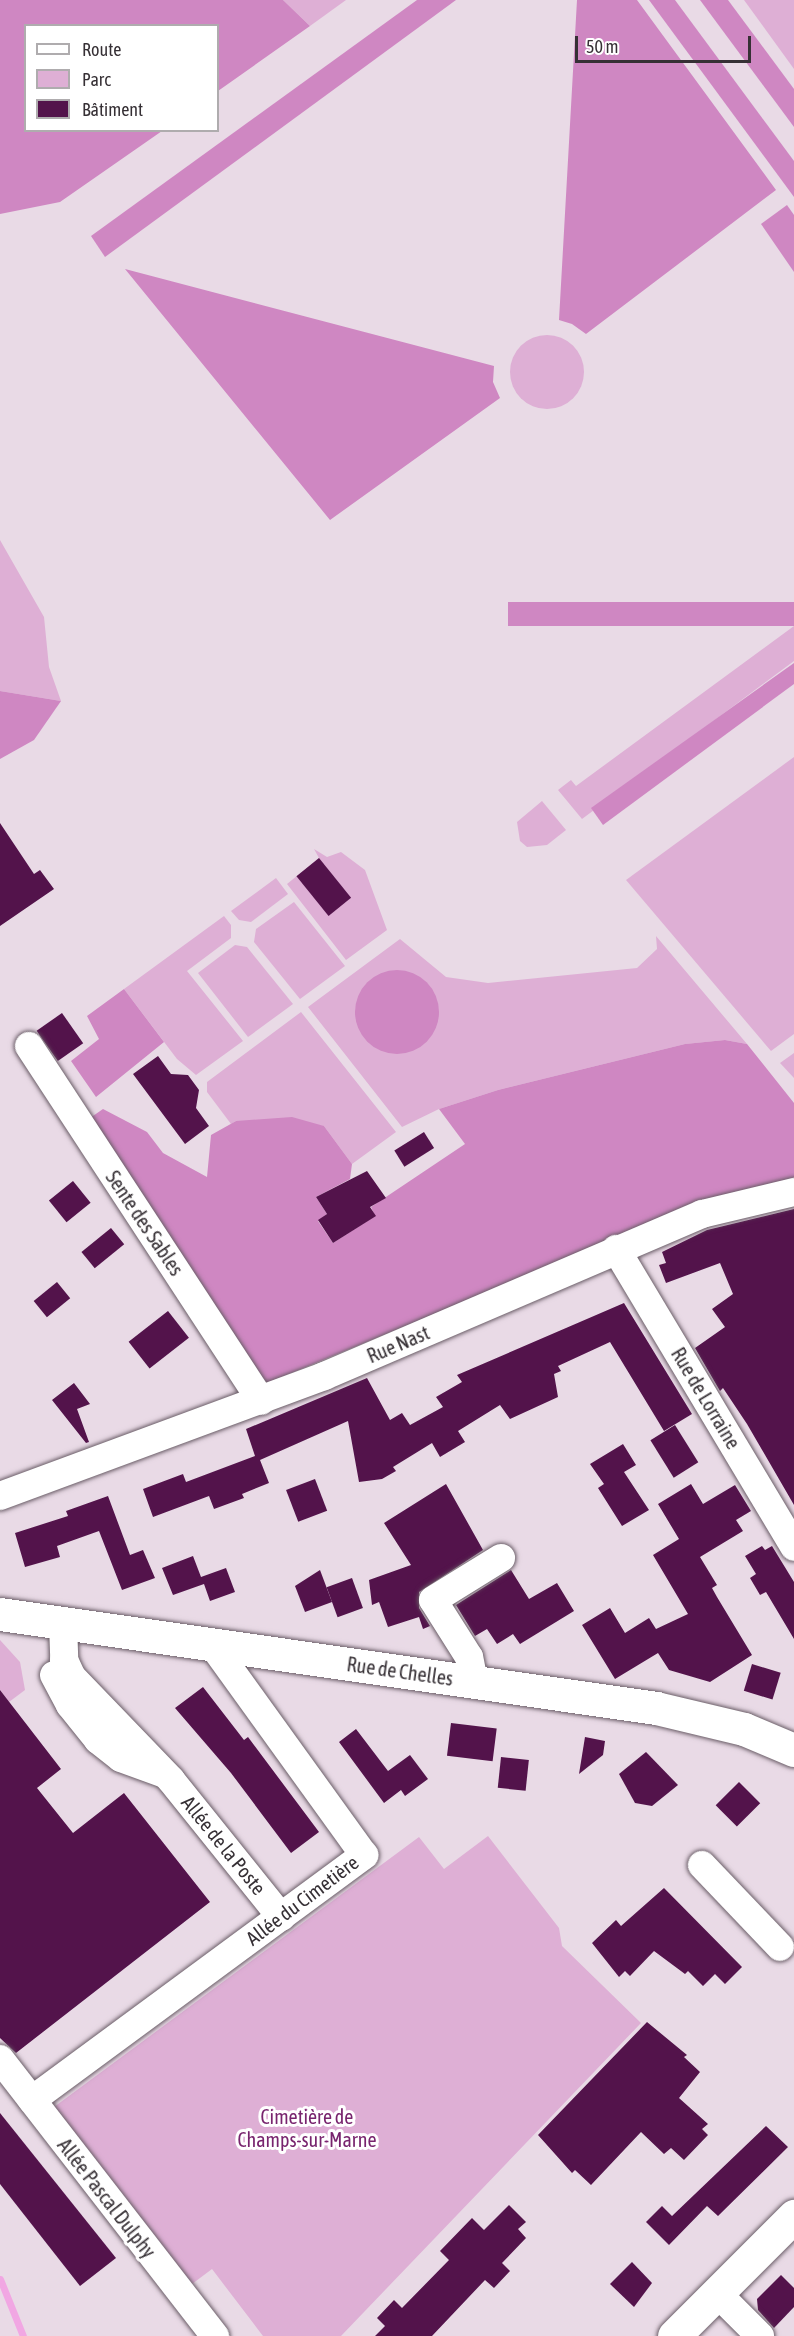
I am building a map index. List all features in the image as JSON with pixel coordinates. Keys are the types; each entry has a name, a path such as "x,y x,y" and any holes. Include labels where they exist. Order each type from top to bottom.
{"main road":[{"name":"Rue de Chelles","path":"0,1614 474,1682 708,1719 794,1750"},
{"path":"674,2336 794,2216"}],"street":[{"name":"Sente des Sables","path":"29,1046 261,1401"},
{"name":"Rue Nast","path":"0,1496 261,1401 702,1214 794,1192"},
{"name":"Rue de Lorraine","path":"616,1249 794,1547"},
{"path":"474,1682 469,1657 433,1600 501,1558"},
{"name":"Allée de la Poste","path":"54,1621 64,1660 72,1677 165,1774 281,1917"},
{"name":"Allée du Cimetière","path":"32,2100 364,1855 212,1644"},
{"path":"702,1865 780,1947"},
{"name":"Allée Pascal Dulphy","path":"0,2059 215,2336"},
{"path":"717,2293 760,2336"}],"green space":[{"path":"283,0 346,0 310,26"},
{"path":"744,0 794,0 794,69"},
{"path":"547,335 561,338 573,346 581,358 584,372 581,386 573,398 561,406 547,409 533,406 521,398 513,386 510,372 513,358 521,346 533,338"},
{"path":"0,540 44,617 49,667 61,701 0,691"},
{"path":"794,626 794,661 582,819 558,790 571,780 576,786"},
{"path":"794,757 794,1034 771,1051 626,880"},
{"path":"542,801 566,830 547,845 527,847 520,841 517,822"},
{"path":"314,849 327,857 341,852 365,870 387,930 346,960 287,884 319,858"},
{"path":"276,878 288,894 251,922 239,920 231,911"},
{"path":"294,902 345,966 300,999 254,942 256,929"},
{"path":"224,916 231,925 231,938 187,971 243,1041 196,1075 177,1059 124,989"},
{"path":"656,936 747,1044 725,1040 685,1044 498,1090 439,1109 402,1127 308,1007 400,939 446,977 488,983 637,968 657,949"},
{"path":"235,945 247,947 293,1004 248,1037 198,973"},
{"path":"301,1012 396,1132 352,1164 324,1126 236,1121 231,1124 207,1092 207,1082"},
{"path":"794,1053 794,1078 780,1063"},
{"path":"0,1640 20,1662 25,1690 9,1702 0,1690"},
{"name":"Cimetière de Champs-sur-Marne","path":"488,1836 559,1928 562,1946 641,2023 341,2336 263,2336 212,2269 192,2284 54,2107 419,1837 444,1869"}],"shaded area":[{"path":"0,0 283,0 310,26 219,90 219,24 24,24 24,132 161,132 60,202 0,214"},
{"path":"417,0 456,0 105,257 91,236"},
{"path":"577,0 637,0 776,190 586,334 572,324 559,320"},
{"path":"649,0 675,0 794,161 794,197"},
{"path":"700,0 728,0 794,89 794,127"},
{"path":"787,205 794,215 794,272 761,224"},
{"path":"125,269 494,366 493,382 500,398 330,520"},
{"path":"508,602 794,602 794,626 508,626"},
{"path":"794,663 794,684 603,825 591,808"},
{"path":"0,691 61,701 34,740 0,759"},
{"path":"397,970 413,973 432,989 439,1012 436,1028 420,1047 397,1054 381,1051 362,1035 355,1012 358,996 374,977"},
{"path":"124,989 164,1042 96,1097 71,1061 99,1039 87,1016"},
{"path":"725,1040 747,1044 794,1103 794,1178 710,1200 255,1388 80,1125 103,1109 147,1132 163,1153 207,1177 211,1135 236,1121 292,1117 324,1126 352,1164 350,1179 316,1197 327,1214 318,1221 333,1243 375,1216 371,1207 465,1144 439,1109 498,1090 685,1044"}],"building":[{"path":"0,823 34,874 40,870 54,889 0,926"},
{"path":"319,858 351,898 329,916 296,876"},
{"path":"62,1013 83,1043 58,1061 37,1031"},
{"path":"158,1056 171,1074 188,1075 199,1090 196,1108 209,1126 185,1144 133,1074"},
{"path":"424,1132 434,1148 404,1167 394,1151"},
{"path":"367,1171 386,1198 370,1207 376,1216 333,1243 318,1220 327,1214 316,1197"},
{"path":"73,1181 91,1203 67,1222 49,1201"},
{"path":"794,1209 794,1505 747,1424 723,1388 720,1391 695,1348 725,1327 712,1309 733,1294 720,1263 666,1283 659,1265 666,1263 662,1252 707,1230"},
{"path":"111,1228 124,1244 95,1268 81,1252"},
{"path":"57,1282 70,1298 47,1317 34,1301"},
{"path":"624,1303 692,1414 664,1431 610,1342 558,1366 561,1371 554,1374 558,1397 510,1419 500,1405 458,1431 465,1442 440,1457 432,1443 393,1467 396,1471 382,1479 359,1482 348,1421 260,1460 269,1483 242,1494 244,1498 214,1509 209,1496 153,1517 143,1489 183,1474 186,1482 255,1456 246,1429 367,1378 390,1420 402,1413 410,1425 443,1407 436,1397 462,1382 457,1375"},
{"path":"168,1311 189,1338 150,1369 129,1342"},
{"path":"74,1383 90,1404 77,1409 89,1442 86,1443 52,1400"},
{"path":"675,1425 698,1462 674,1478 650,1440"},
{"path":"623,1444 636,1465 624,1472 649,1510 622,1526 598,1488 604,1484 590,1464"},
{"path":"315,1479 327,1511 298,1522 286,1490"},
{"path":"446,1484 483,1550 419,1592 419,1608 430,1626 423,1629 419,1617 388,1627 379,1602 372,1605 369,1580 411,1565 384,1523"},
{"path":"691,1484 703,1504 735,1485 751,1511 736,1520 743,1531 700,1557 717,1585 712,1588 752,1655 710,1682 669,1670 658,1653 615,1679 582,1625 610,1608 625,1633 649,1618 656,1629 688,1614 653,1555 679,1539 658,1504"},
{"path":"108,1496 130,1555 143,1550 155,1578 122,1590 99,1531 57,1546 60,1557 25,1567 15,1533 68,1516 66,1511"},
{"path":"762,1546 765,1550 772,1546 794,1582 794,1639 766,1592 760,1595 750,1578 756,1574 745,1556"},
{"path":"193,1556 201,1577 226,1568 235,1592 210,1601 204,1584 173,1595 162,1568"},
{"path":"320,1570 332,1602 305,1612 295,1586"},
{"path":"511,1570 529,1599 557,1583 574,1611 520,1644 513,1634 497,1644 487,1629 475,1636 456,1605"},
{"path":"352,1578 363,1608 338,1617 327,1587"},
{"path":"752,1664 781,1673 773,1700 744,1691"},
{"path":"203,1687 244,1740 248,1737 319,1832 291,1853 231,1773 175,1708"},
{"path":"0,1690 61,1769 37,1788 73,1833 124,1793 210,1902 16,2053 0,2038"},
{"path":"451,1723 497,1729 493,1761 447,1756"},
{"path":"356,1729 388,1771 410,1755 428,1779 405,1796 401,1790 384,1803 339,1742"},
{"path":"585,1737 605,1741 603,1755 579,1774"},
{"path":"646,1752 678,1785 652,1806 635,1803 619,1774"},
{"path":"501,1757 529,1760 526,1791 498,1788"},
{"path":"739,1782 760,1803 737,1827 716,1805"},
{"path":"664,1888 742,1967 725,1984 715,1974 703,1986 688,1971 685,1974 654,1951 630,1976 625,1971 619,1977 592,1943 616,1920 621,1926"},
{"path":"647,2022 687,2055 684,2057 700,2072 679,2098 708,2124 702,2129 708,2135 684,2160 671,2148 664,2154 641,2132 591,2185 575,2170 572,2173 538,2135"},
{"path":"0,2113 116,2258 80,2286 0,2184"},
{"path":"766,2126 788,2147 718,2216 707,2206 669,2245 646,2222 662,2206 672,2216"},
{"path":"509,2205 526,2222 518,2229 526,2238 502,2263 510,2271 494,2288 485,2280 432,2336 375,2336 385,2326 377,2318 394,2300 402,2308 449,2260 440,2251 472,2218 484,2230"},
{"path":"632,2262 652,2283 634,2307 610,2284"},
{"path":"781,2275 794,2288 794,2307 774,2328 758,2310 757,2299"}],"waterway":[{"path":"0,2279 23,2336"}]}
